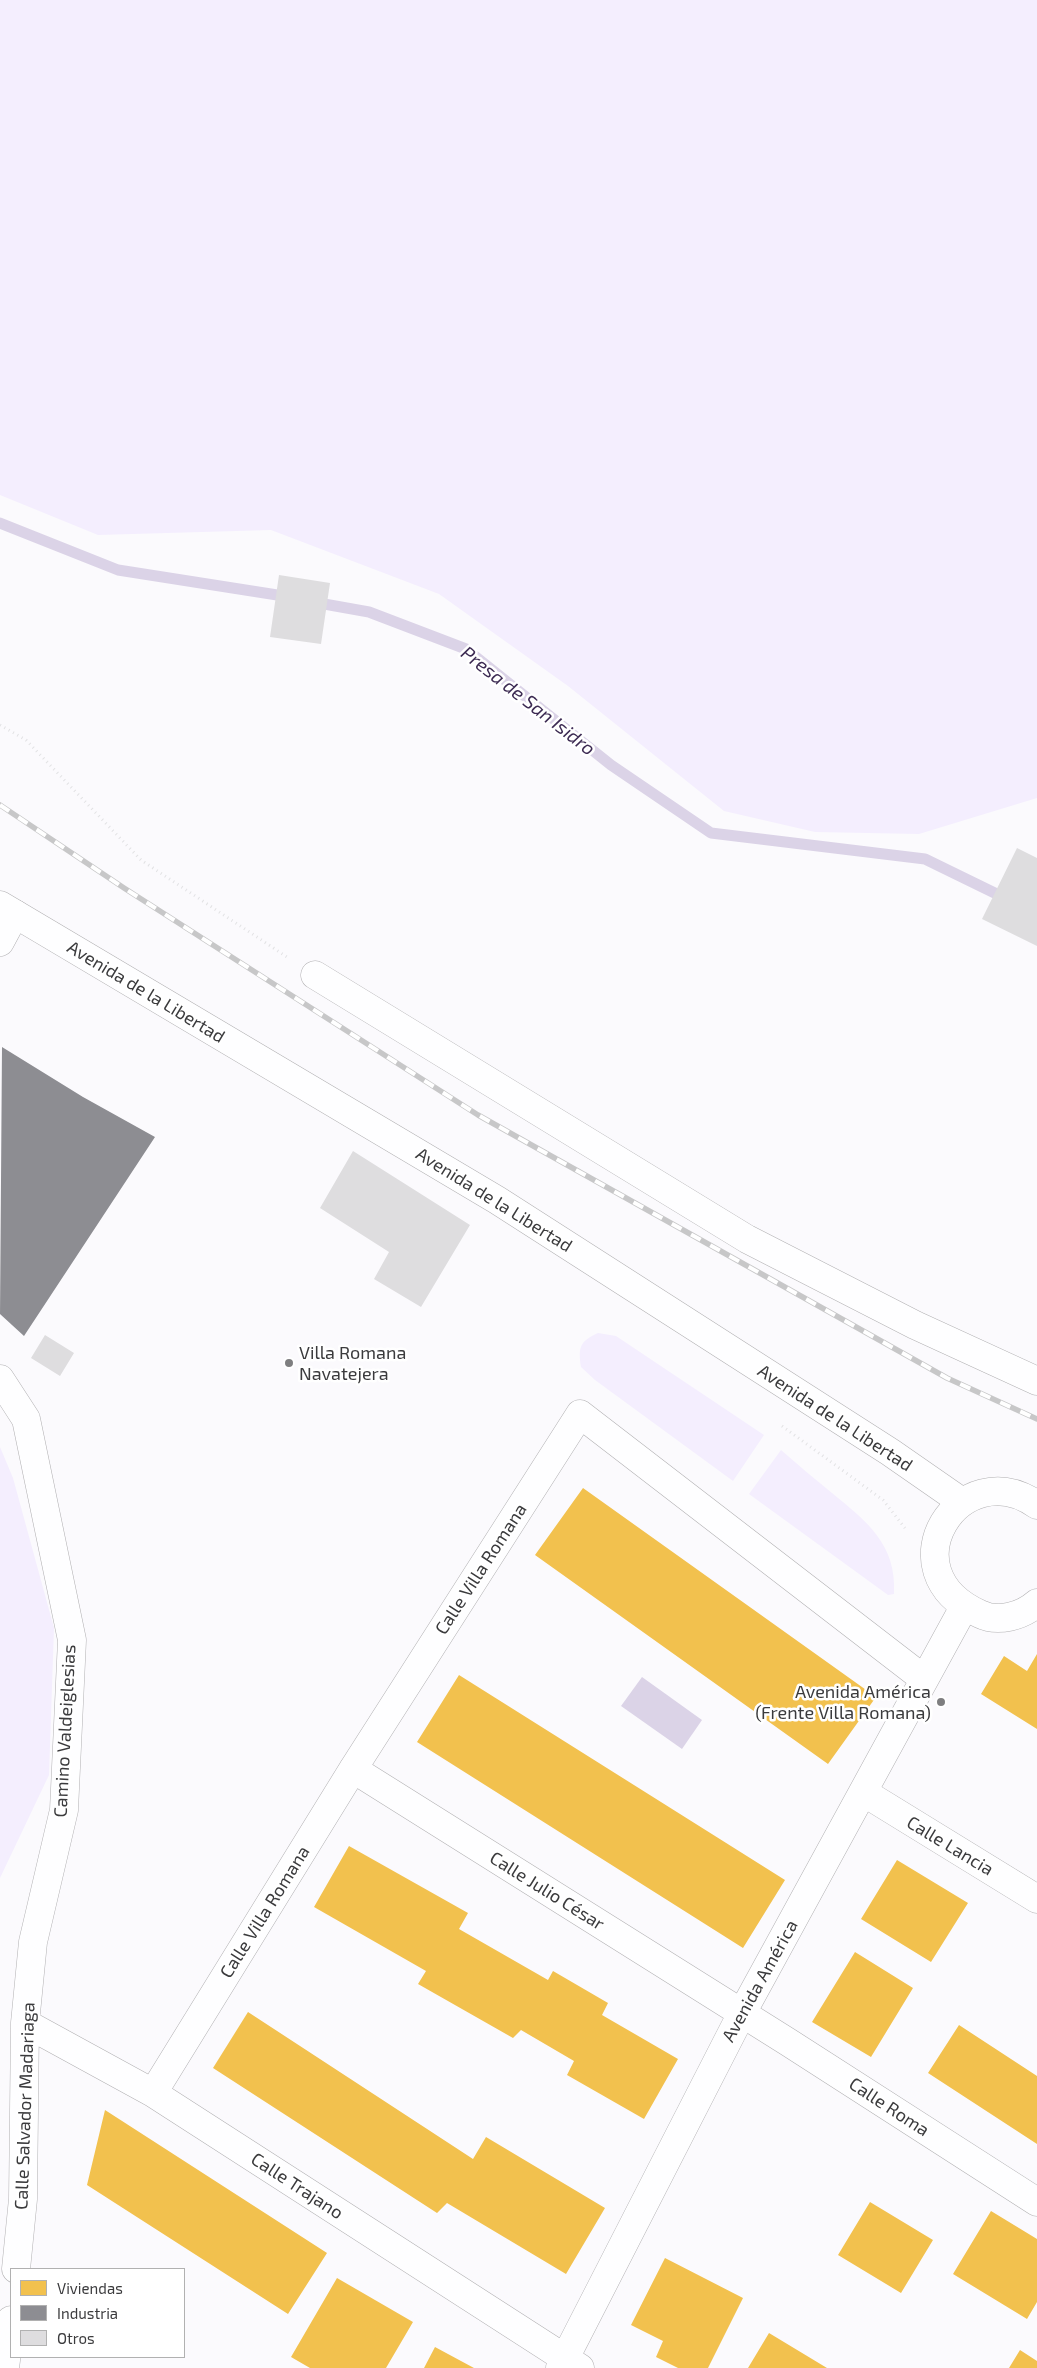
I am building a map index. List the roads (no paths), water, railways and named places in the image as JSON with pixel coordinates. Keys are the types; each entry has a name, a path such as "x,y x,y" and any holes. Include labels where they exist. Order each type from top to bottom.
{"street":[{"path":"0,942 5,912"},
{"name":"Avenida de la Libertad","path":"5,912 497,1200 890,1452 962,1502"},
{"path":"314,975 747,1239 915,1325 1037,1381"},
{"name":"Camino Valdeiglesias","path":"0,1379 26,1419 72,1640 64,1810 33,1942"},
{"name":"Calle Villa Romana","path":"153,2093 353,1769 580,1414 924,1679"},
{"path":"1030,1614 1000,1618 984,1616 964,1607 954,1600 943,1586 936,1568 935,1550 939,1532 948,1515 962,1502 979,1494 997,1491 1018,1495 1037,1505"},
{"name":"Avenida América","path":"568,2365 742,2012 964,1607"},
{"name":"Calle Julio César","path":"353,1769 742,2012"},
{"name":"Calle Lancia","path":"863,1792 1037,1899"},
{"name":"Calle Salvador Madariaga","path":"16,2268 24,2199 25,2023 33,1942"},
{"name":"Calle Roma","path":"742,2012 1037,2202"},
{"name":"Calle Trajano","path":"25,2023 153,2093 568,2365"}],"waterway":[{"name":"Presa de San Isidro","path":"0,523 118,570 290,597"},
{"name":"Presa de San Isidro","path":"313,602 369,612 466,649 611,765 711,833 925,859 1009,900"}],"railway":[{"path":"0,805 124,888 478,1115 947,1378 1037,1419"}],"place":[{"name":"Villa Romana Navatejera","path":"289,1363"},
{"name":"Avenida América (Frente Villa Romana)","path":"941,1702"}]}
